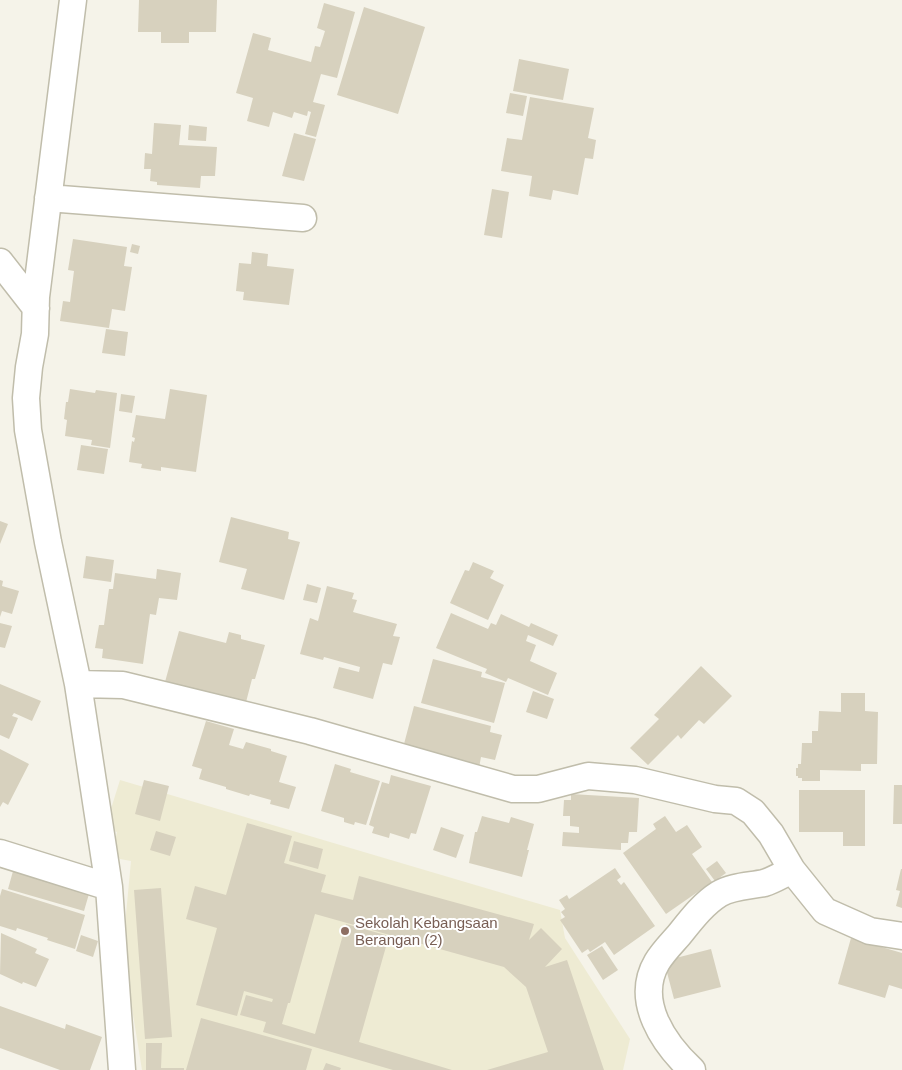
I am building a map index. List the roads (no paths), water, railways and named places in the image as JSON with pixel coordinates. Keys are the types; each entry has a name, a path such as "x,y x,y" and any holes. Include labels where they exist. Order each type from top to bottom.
{"street":[{"path":"73,0 48,198 35,334 26,398 28,430 48,542 78,684 109,887 122,1070"},
{"path":"48,198 303,218"},
{"path":"0,262 36,308"},
{"path":"78,684 132,687 310,731 512,789 538,789 588,776 635,780 715,799 736,801 753,812 771,834 792,870 825,911 870,931 902,936"},
{"path":"0,853 109,887"},
{"path":"692,1070 666,1042 652,1014 650,981 657,962 698,912 720,893 748,885 765,883 792,870"}],"place":[{"name":"Sekolah Kebangsaan Berangan (2)","path":"345,931"}]}
